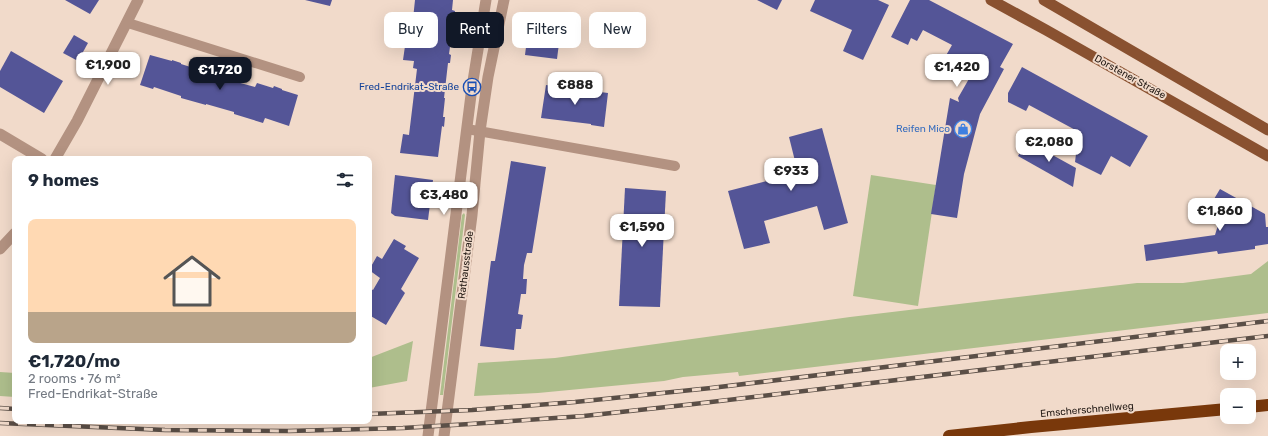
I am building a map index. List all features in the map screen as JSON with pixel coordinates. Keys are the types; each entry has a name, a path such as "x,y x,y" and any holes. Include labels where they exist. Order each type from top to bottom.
{"highway":[{"path":"1256,406 1268,405"},
{"name":"Emscherschnellweg","path":"949,436 1220,410"}],"main road":[{"name":"Dorstener Straße","path":"991,0 1268,156"},
{"path":"1044,0 1268,130"}],"street":[{"path":"57,156 77,121 128,23 138,0"},
{"name":"Rathausstraße","path":"428,436 467,129 486,0"},
{"name":"Rathausstraße","path":"444,436 472,215 480,131 488,77 504,0"},
{"path":"0,134 37,156"},
{"path":"0,250 12,236"}],"lane":[{"path":"128,23 300,76"},
{"path":"467,129 675,166"}],"green space":[{"path":"871,175 936,185 918,306 853,296"},
{"path":"464,213 465,215 443,395 440,395 462,215"},
{"path":"1268,261 1268,313 739,376 738,372 683,377 664,381 538,393 474,396 478,363 555,358 850,317 1137,283 1183,283 1251,274"},
{"path":"413,341 407,381 372,387 372,357"},
{"path":"0,372 12,373 12,397 0,396"}],"building":[{"path":"65,0 99,0 90,14"},
{"path":"305,0 332,0 330,6"},
{"path":"415,0 453,0 452,10 455,12 446,12 446,48 450,48 449,54 451,55 450,63 448,63 444,98 444,127 442,126 438,157 400,153 403,134 409,135 417,69 413,68 414,61 403,60 405,48 438,48 438,12 414,12"},
{"path":"757,0 782,0 777,10"},
{"path":"815,0 878,0 889,5 863,60 843,51 852,30 810,11"},
{"path":"910,0 929,0 1013,44 1000,67 1004,69 980,114 964,174 957,218 931,214 950,98 959,102 958,98 974,70 959,67 944,59 952,45 923,30 917,41 911,38 908,45 891,37"},
{"path":"74,35 88,43 78,61 63,53"},
{"path":"526,48 558,48 557,59 525,55"},
{"path":"11,51 63,81 44,113 0,87 0,71"},
{"path":"150,55 172,60 225,78 225,76 234,79 233,81 255,87 257,83 273,88 274,86 298,95 289,126 265,118 263,123 234,114 234,112 181,98 181,96 154,87 153,89 140,85"},
{"path":"1022,67 1148,136 1130,167 1111,156 1101,175 1075,162 1078,138 1081,133 1029,105 1026,111 1008,102 1008,93"},
{"path":"546,85 608,93 604,127 541,118"},
{"path":"822,128 848,223 824,230 817,206 764,221 770,243 744,249 728,191 798,173 789,137"},
{"path":"1027,141 1076,168 1073,187 1018,156"},
{"path":"511,161 546,167 532,253 527,253 524,265 523,279 527,279 526,294 521,294 518,314 523,315 521,329 516,329 514,350 480,346 491,261 495,261"},
{"path":"395,175 433,180 428,220 395,216 391,213"},
{"path":"625,188 666,191 660,307 619,306"},
{"path":"1220,189 1265,214 1266,227 1268,227 1268,244 1255,246 1255,249 1218,254 1217,251 1146,261 1144,245 1215,235 1219,222 1205,214"},
{"path":"394,239 406,246 404,249 419,258 401,289 405,293 386,325 372,317 372,290 380,278 372,272 372,265 377,256 382,259"}],"railway":[{"path":"372,414 472,410 575,402 711,388 1268,321"},
{"path":"24,424 165,430 289,431 403,428 584,416 1268,336"},
{"path":"0,408 12,409"},
{"path":"0,423 12,424"}],"place":[{"name":"Fred-Endrikat-Straße","path":"472,87"},
{"name":"Reifen Mico","path":"963,129"}]}
